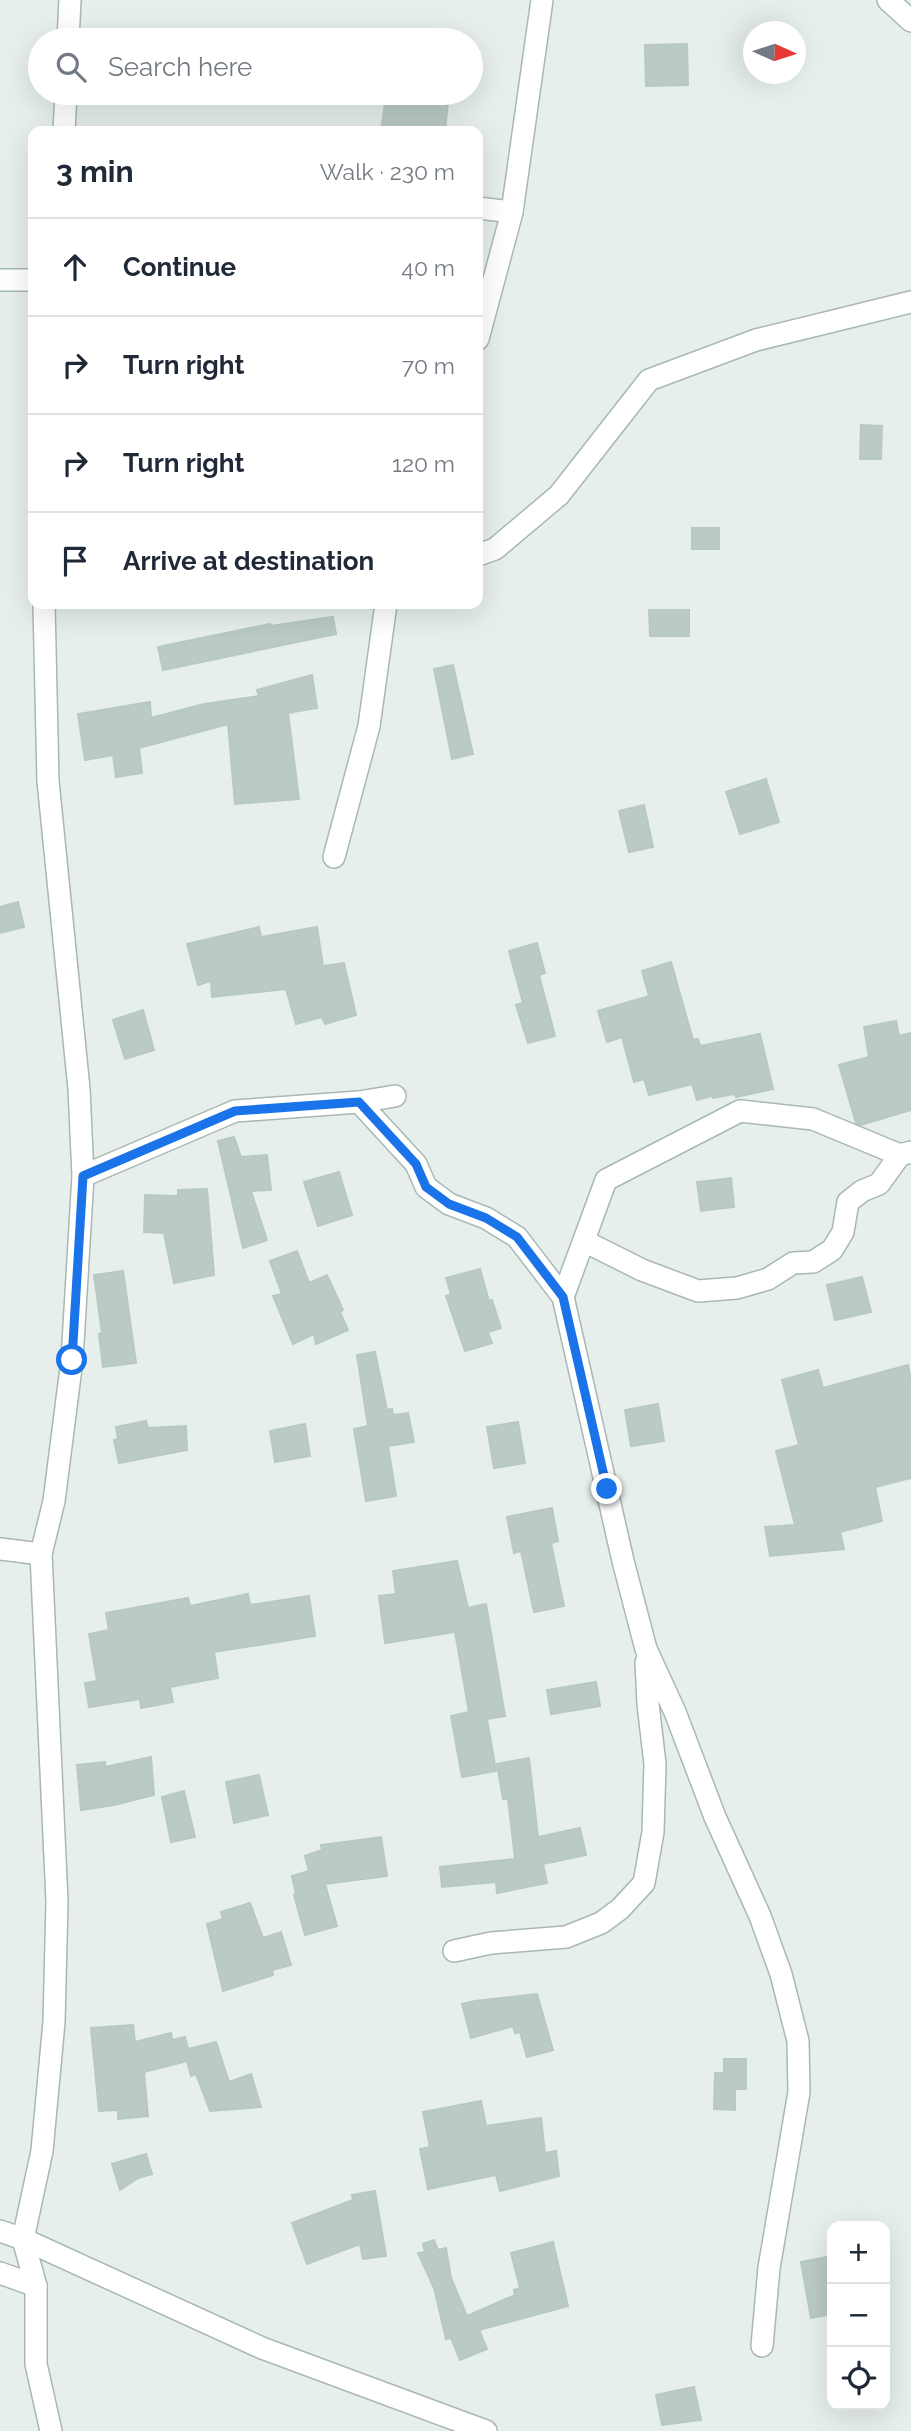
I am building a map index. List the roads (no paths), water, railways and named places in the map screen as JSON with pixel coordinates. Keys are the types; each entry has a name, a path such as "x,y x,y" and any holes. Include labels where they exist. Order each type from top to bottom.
{"street":[{"path":"69,28 70,0"},
{"path":"483,320 512,212 542,0"},
{"path":"888,0 911,21"},
{"path":"64,126 65,105"},
{"path":"483,209 512,212"},
{"path":"0,280 28,280"},
{"path":"483,553 495,549 559,495 649,380 756,340 911,302"},
{"path":"44,609 48,781 79,1089 83,1176 72,1360 54,1501 41,1554 57,1901 54,2009 42,2151 23,2239 36,2286 36,2364 51,2431"},
{"path":"334,857 369,726 385,609"},
{"path":"83,1176 235,1111 359,1102 395,1096"},
{"path":"359,1102 416,1164 426,1187 449,1204 486,1218 517,1237 563,1297 623,1561 646,1649 675,1712 715,1817 760,1916 781,1974 798,2041 799,2092 769,2268 762,2346"},
{"path":"563,1297 606,1181 740,1111 813,1119 906,1153 879,1184 862,1191 848,1202 843,1232 832,1250 813,1262 793,1263 768,1279 737,1288 698,1290 642,1270 584,1241"},
{"path":"0,1549 41,1554"},
{"path":"454,1951 491,1943 566,1937 601,1923 620,1909 644,1883 653,1832 655,1764 648,1704 646,1649"},
{"path":"0,2231 262,2348 486,2431"},
{"path":"0,2273 36,2286"}]}
